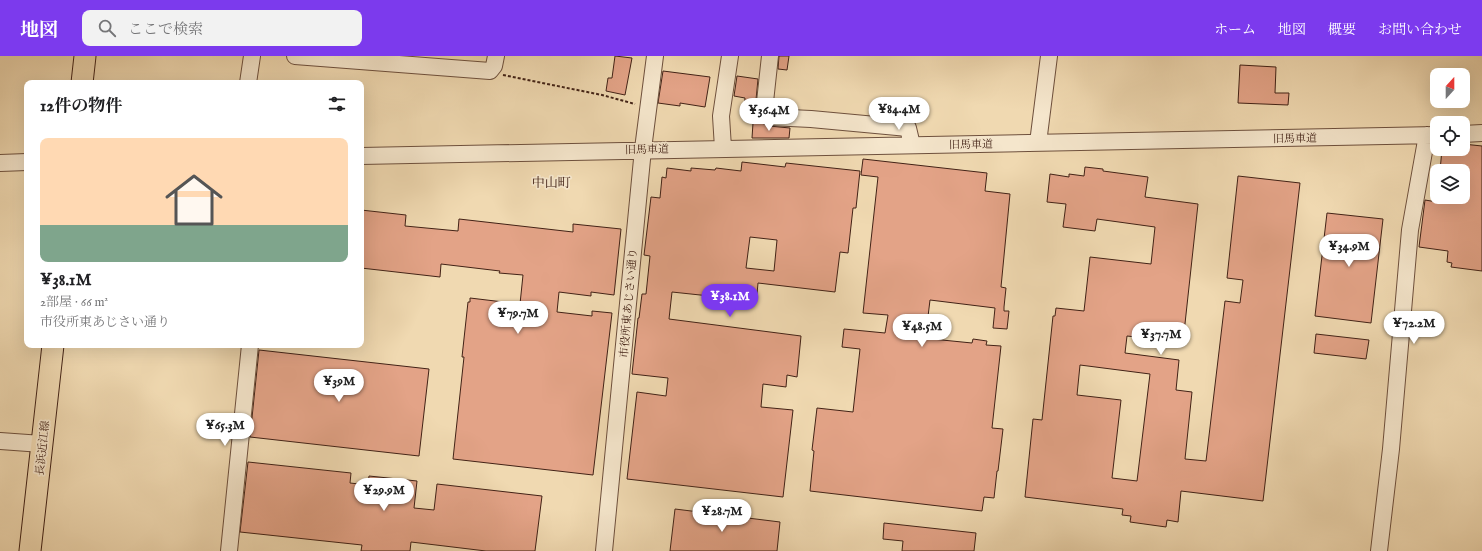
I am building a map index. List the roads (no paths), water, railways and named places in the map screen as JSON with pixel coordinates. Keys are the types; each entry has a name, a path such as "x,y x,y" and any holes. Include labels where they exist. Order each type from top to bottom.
{"main road":[{"path":"82,80 85,56"},
{"name":"長浜近江線","path":"30,551 53,348"}],"street":[{"path":"248,80 252,56"},
{"path":"295,56 490,71 494,66 496,56"},
{"name":"市役所東あじさい通り","path":"604,551 643,149 655,56"},
{"path":"723,148 721,116 730,56"},
{"path":"770,56 764,111 769,117 810,119 908,128 912,145"},
{"path":"1038,143 1049,56"},
{"path":"1470,134 1482,134"},
{"name":"旧馬車道","path":"364,156 643,149 1430,135"},
{"path":"1379,551 1391,449 1410,230 1430,144"},
{"path":"0,163 24,162"},
{"path":"229,551 250,348"},
{"path":"0,441 42,444"}],"district":[{"name":"中山町","path":"551,182"}]}
